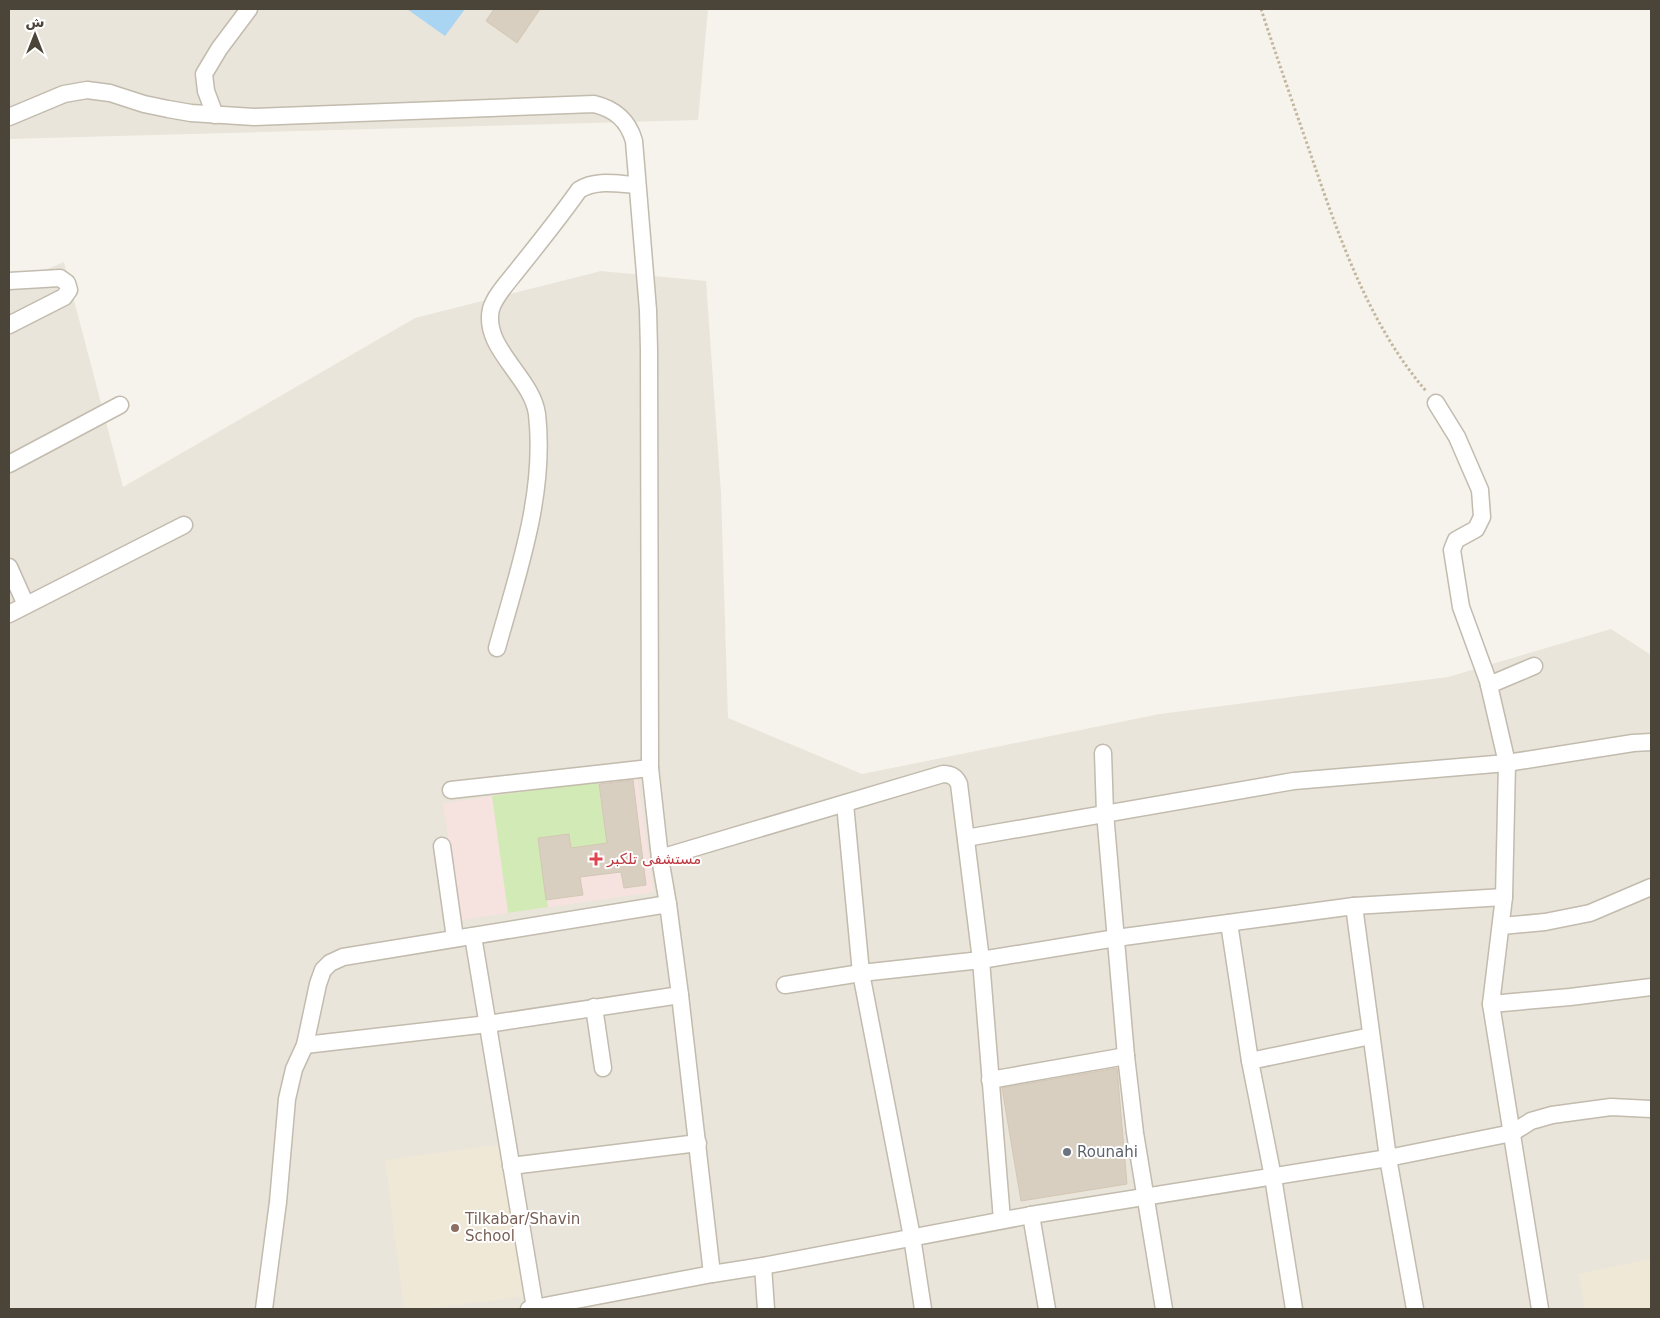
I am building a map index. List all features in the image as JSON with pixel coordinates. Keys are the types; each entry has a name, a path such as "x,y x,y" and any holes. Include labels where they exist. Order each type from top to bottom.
{"street":[{"path":"215,115 206,91 204,74 219,49 249,9"},
{"path":"9,117 64,94 87,90 110,93 144,104 168,109 215,115 274,117 594,104 612,110 620,116 631,132 634,141 636,185 648,310 650,768 660,858 680,995 712,1274"},
{"path":"497,648 526,542 536,497 537,451 534,403 522,380 496,344 490,316 492,306 503,288 579,190 587,185 596,183 636,185"},
{"path":"9,281 60,278 67,283 69,290 64,297 9,326"},
{"path":"1436,403 1457,437 1480,490 1482,517 1476,529 1456,540 1452,550 1461,607 1490,685 1507,763 1504,897 1502,926 1491,1004 1540,1309"},
{"path":"9,464 120,405"},
{"path":"9,614 184,525"},
{"path":"9,567 26,605"},
{"path":"1490,685 1534,666"},
{"path":"966,838 1294,781 1507,763 1633,743 1651,742"},
{"path":"1103,753 1105,813 1126,1056 1145,1197 1164,1309"},
{"path":"451,790 650,768"},
{"path":"660,858 939,775 948,774 956,778 959,784 981,960 1002,1220"},
{"path":"845,804 861,974 912,1237 923,1309"},
{"path":"442,846 455,938"},
{"path":"1502,926 1545,922 1590,912 1651,887"},
{"path":"785,985 981,960 1116,938 1354,906 1504,897"},
{"path":"264,1309 278,1202 287,1099 294,1069 305,1045 318,984 323,970 330,963 343,957 668,904"},
{"path":"1354,906 1388,1158 1415,1309"},
{"path":"1229,923 1250,1061 1273,1176 1294,1309"},
{"path":"473,936 511,1166 532,1309 1031,1214 1388,1158 1512,1133 1531,1121 1552,1115 1611,1107 1651,1108"},
{"path":"1491,1004 1570,997 1651,986"},
{"path":"305,1045 488,1024 680,995"},
{"path":"594,1007 603,1068"},
{"path":"1250,1061 1371,1036"},
{"path":"990,1080 1126,1056"},
{"path":"511,1166 698,1143"},
{"path":"1031,1214 1047,1309"},
{"path":"763,1266 766,1309"}],"path":[{"path":"1261,9 1334,221 1364,289 1390,341 1410,373 1436,403"}],"shaded area":[{"path":"9,9 708,9 698,120 9,139"},
{"path":"64,262 123,487 415,318 601,271 706,281 721,493 728,718 862,774 1160,714 1448,677 1611,629 1651,655 1651,1309 9,1309 9,285"},
{"path":"637,776 654,892 460,920 443,803"},
{"name":"Tilkabar/Shavin School","path":"504,1144 528,1296 423,1309 404,1309 385,1160"},
{"path":"1651,1259 1651,1309 1585,1309 1579,1274"}],"green space":[{"path":"598,781 607,843 571,848 569,834 538,838 548,907 508,913 492,796"}],"water":[{"path":"407,9 465,9 445,36"}],"building":[{"path":"494,9 540,9 517,43 486,21"},
{"path":"633,780 646,885 624,888 621,872 580,877 583,895 546,900 538,838 569,834 571,848 607,843 599,784"},
{"path":"1117,1068 1127,1184 1021,1201 1002,1088"}],"place":[{"name":"مستشفى تلكبر","path":"596,859"},
{"name":"Rounahi","path":"1067,1152"},
{"name":"Tilkabar/Shavin School","path":"455,1228"}]}
